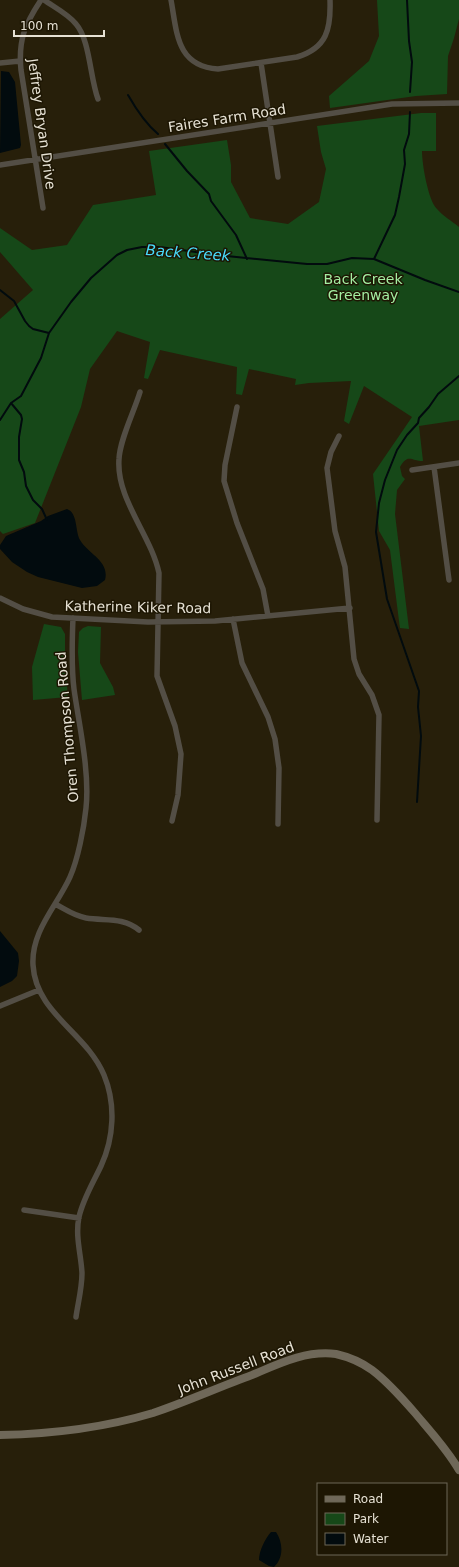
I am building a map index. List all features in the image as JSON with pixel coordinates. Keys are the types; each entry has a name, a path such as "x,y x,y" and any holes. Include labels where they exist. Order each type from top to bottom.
{"street":[{"name":"Jeffrey Bryan Drive","path":"41,0 25,27 20,45 20,61 43,208"},
{"path":"44,0 71,19 81,31 85,41 94,88 98,99"},
{"path":"171,0 179,42 188,57 199,64 210,68 224,68 260,63 307,54 315,48 326,35 329,27 330,0"},
{"path":"0,63 20,61"},
{"path":"260,63 278,177"},
{"name":"Faires Farm Road","path":"0,165 392,104 459,103"},
{"path":"140,392 122,444 119,467 123,489 157,563 160,578 157,622 157,676 175,726 181,754 178,795 172,821"},
{"path":"237,407 224,465 224,481 237,523 263,589 268,616"},
{"path":"339,436 331,452 327,468 332,518 345,567 357,668 372,695 379,719 378,820"},
{"path":"412,470 459,463"},
{"path":"434,467 449,580"},
{"name":"Katherine Kiker Road","path":"0,598 23,609 52,617 157,622 200,622 350,608"},
{"name":"Oren Thompson Road","path":"73,618 71,653 87,778 86,809 76,861 67,882 40,928 35,943 33,964 34,974 39,990 51,1010 94,1056 106,1081 112,1102 112,1122 109,1143 82,1207 79,1218 78,1234 82,1277 76,1317"},
{"path":"233,619 242,663 268,717 275,739 279,768 278,824"},
{"path":"55,904 76,916 124,921 133,925 139,930"},
{"path":"0,1006 39,990"},
{"path":"24,1210 79,1218"},
{"name":"John Russell Road","path":"0,1435 68,1431 121,1421 153,1412 292,1359 325,1354 336,1354 356,1361 372,1370 384,1380 427,1427 459,1470"}],"green space":[{"path":"377,0 459,0 459,19 448,56 447,94 416,96 330,108 329,96 369,61 379,36"},
{"name":"Back Creek Greenway","path":"421,113 436,113 436,151 422,151 424,173 428,190 439,212 459,227 459,420 419,426 423,461 408,459 405,460 400,467 402,476 405,479 397,490 395,514 409,629 400,628 390,550 379,531 373,474 412,417 364,386 349,424 344,421 351,381 295,385 296,379 249,369 242,395 236,394 237,367 160,350 148,379 144,378 150,342 117,331 90,369 81,407 35,523 3,534 0,531 0,319 33,290 0,252 0,228 32,250 67,245 93,205 156,195 149,151 227,140 231,165 231,182 250,218 288,224 319,202 326,169 321,152 317,126"},
{"path":"44,624 61,627 65,634 65,665 68,697 33,700 32,667"},
{"path":"88,626 101,627 100,663 113,687 115,695 82,700 78,652 79,632"}],"water":[{"path":"1,71 9,72 15,82 21,145 20,148 0,153"},
{"path":"67,509 71,511 75,518 80,540 101,563 106,573 105,580 97,586 82,588 38,577 12,562 0,549 0,545 6,536 41,521 48,516"},
{"path":"0,931 18,953 19,961 17,976 12,981 0,987"},
{"path":"271,1532 276,1532 281,1545 280,1559 274,1567 269,1566 259,1560 263,1545"}],"waterway":[{"path":"407,0 409,41 412,62 410,92"},
{"path":"128,95 134,106 149,126 158,134"},
{"path":"374,259 395,215 405,164 404,150 409,134 410,112"},
{"path":"165,144 187,171 209,194 211,201 236,235 247,259"},
{"name":"Back Creek","path":"0,420 11,403 21,396 41,358 49,333 71,302 91,278 117,255 127,250 142,247 160,247 217,255 307,264 327,264 352,258 374,259 459,292"},
{"path":"0,290 14,301 29,326 33,329 49,333"},
{"path":"417,802 421,736 418,707 419,691 387,599 376,532 379,503 385,480 397,450 438,394 459,376"},
{"path":"11,403 21,415 22,419 19,437 19,460 24,472 26,486 33,500 42,509 47,520"}]}
